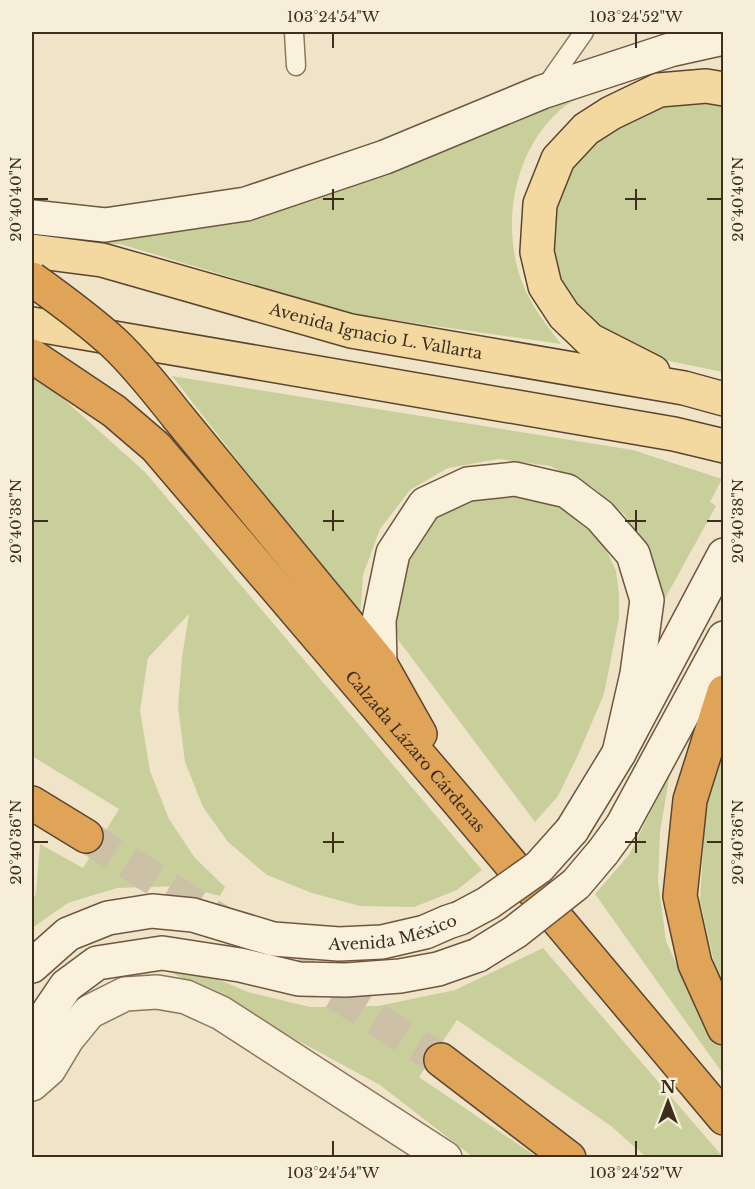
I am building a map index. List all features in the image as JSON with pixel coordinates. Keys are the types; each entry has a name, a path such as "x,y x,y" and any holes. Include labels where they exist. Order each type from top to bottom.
{"highway":[{"path":"32,279 114,343 147,377 380,663 458,801"},
{"name":"Calzada Lázaro Cárdenas","path":"32,356 93,396 156,447 458,801 723,1118"},
{"path":"723,692 690,800 680,896 695,964 723,1028"},
{"path":"32,803 86,836"},
{"path":"441,1060 569,1158"}],"main road":[{"path":"32,217 105,225 246,204 385,158 542,92 670,50 723,38"},
{"path":"684,388 590,340 564,315 545,286 537,252 540,204 558,159 586,129 611,113 659,90 706,86 723,88"},
{"name":"Avenida Ignacio L. Vallarta","path":"32,251 102,261 351,331 684,388 723,399"},
{"path":"32,324 674,434 723,446"},
{"path":"380,663 379,620 393,553 424,504 468,484 515,479 567,491 600,516 633,554 647,600 638,674 619,753"},
{"name":"Avenida México","path":"32,966 68,934 108,918 152,911 193,915 273,939 339,944 381,942 425,932 460,918 488,903 539,867 572,830 619,753 723,555"},
{"path":"32,1047 47,1014 66,986 97,963 162,952 240,965 299,979 346,980 400,976 438,969 478,955 515,932 576,884 603,852 622,826 723,638"},
{"path":"32,1084 49,1069 67,1039 88,1012 125,994 157,992 186,996 221,1013 445,1158"}],"lane":[{"path":"294,32 296,66"},
{"path":"542,92 584,32"}],"green space":[{"path":"588,92 558,112 530,148 521,169 512,215 512,238 522,282 534,307 561,344 353,314 120,244 32,239 32,234 123,231"},
{"path":"723,96 723,372 659,359 609,338 587,318 559,280 550,226 560,177 616,114"},
{"path":"172,376 633,450 722,479 710,502 716,506 662,604 651,553 624,514 591,486 550,466 499,459 448,468 410,490 380,529 363,575 360,618"},
{"path":"32,377 58,394 145,472 482,870 457,890 414,907 360,906 312,893 267,875 228,842 203,807 185,762 178,707 182,657 189,614 148,658 140,710 150,771 169,819 195,858 225,887 220,896 181,886 117,888 68,903 32,928 32,904 36,892 40,844 83,868 119,809 32,756"},
{"path":"511,489 565,505 587,523 604,545 616,571 619,594 619,618 604,694 558,796 535,822 399,641 392,610 405,549 425,522 452,502"},
{"path":"723,735 723,989 717,976 700,900 706,802"},
{"path":"670,773 660,832 658,881 666,941 702,1021 723,1048 723,1074 595,894 629,855"},
{"path":"543,948 723,1157 646,1157 611,1126 457,1020 419,1077 537,1157 473,1157 380,1085 163,968 182,964 248,992 310,1007 378,1006 455,990"}],"tunnel":[{"path":"86,836 441,1060"}]}
